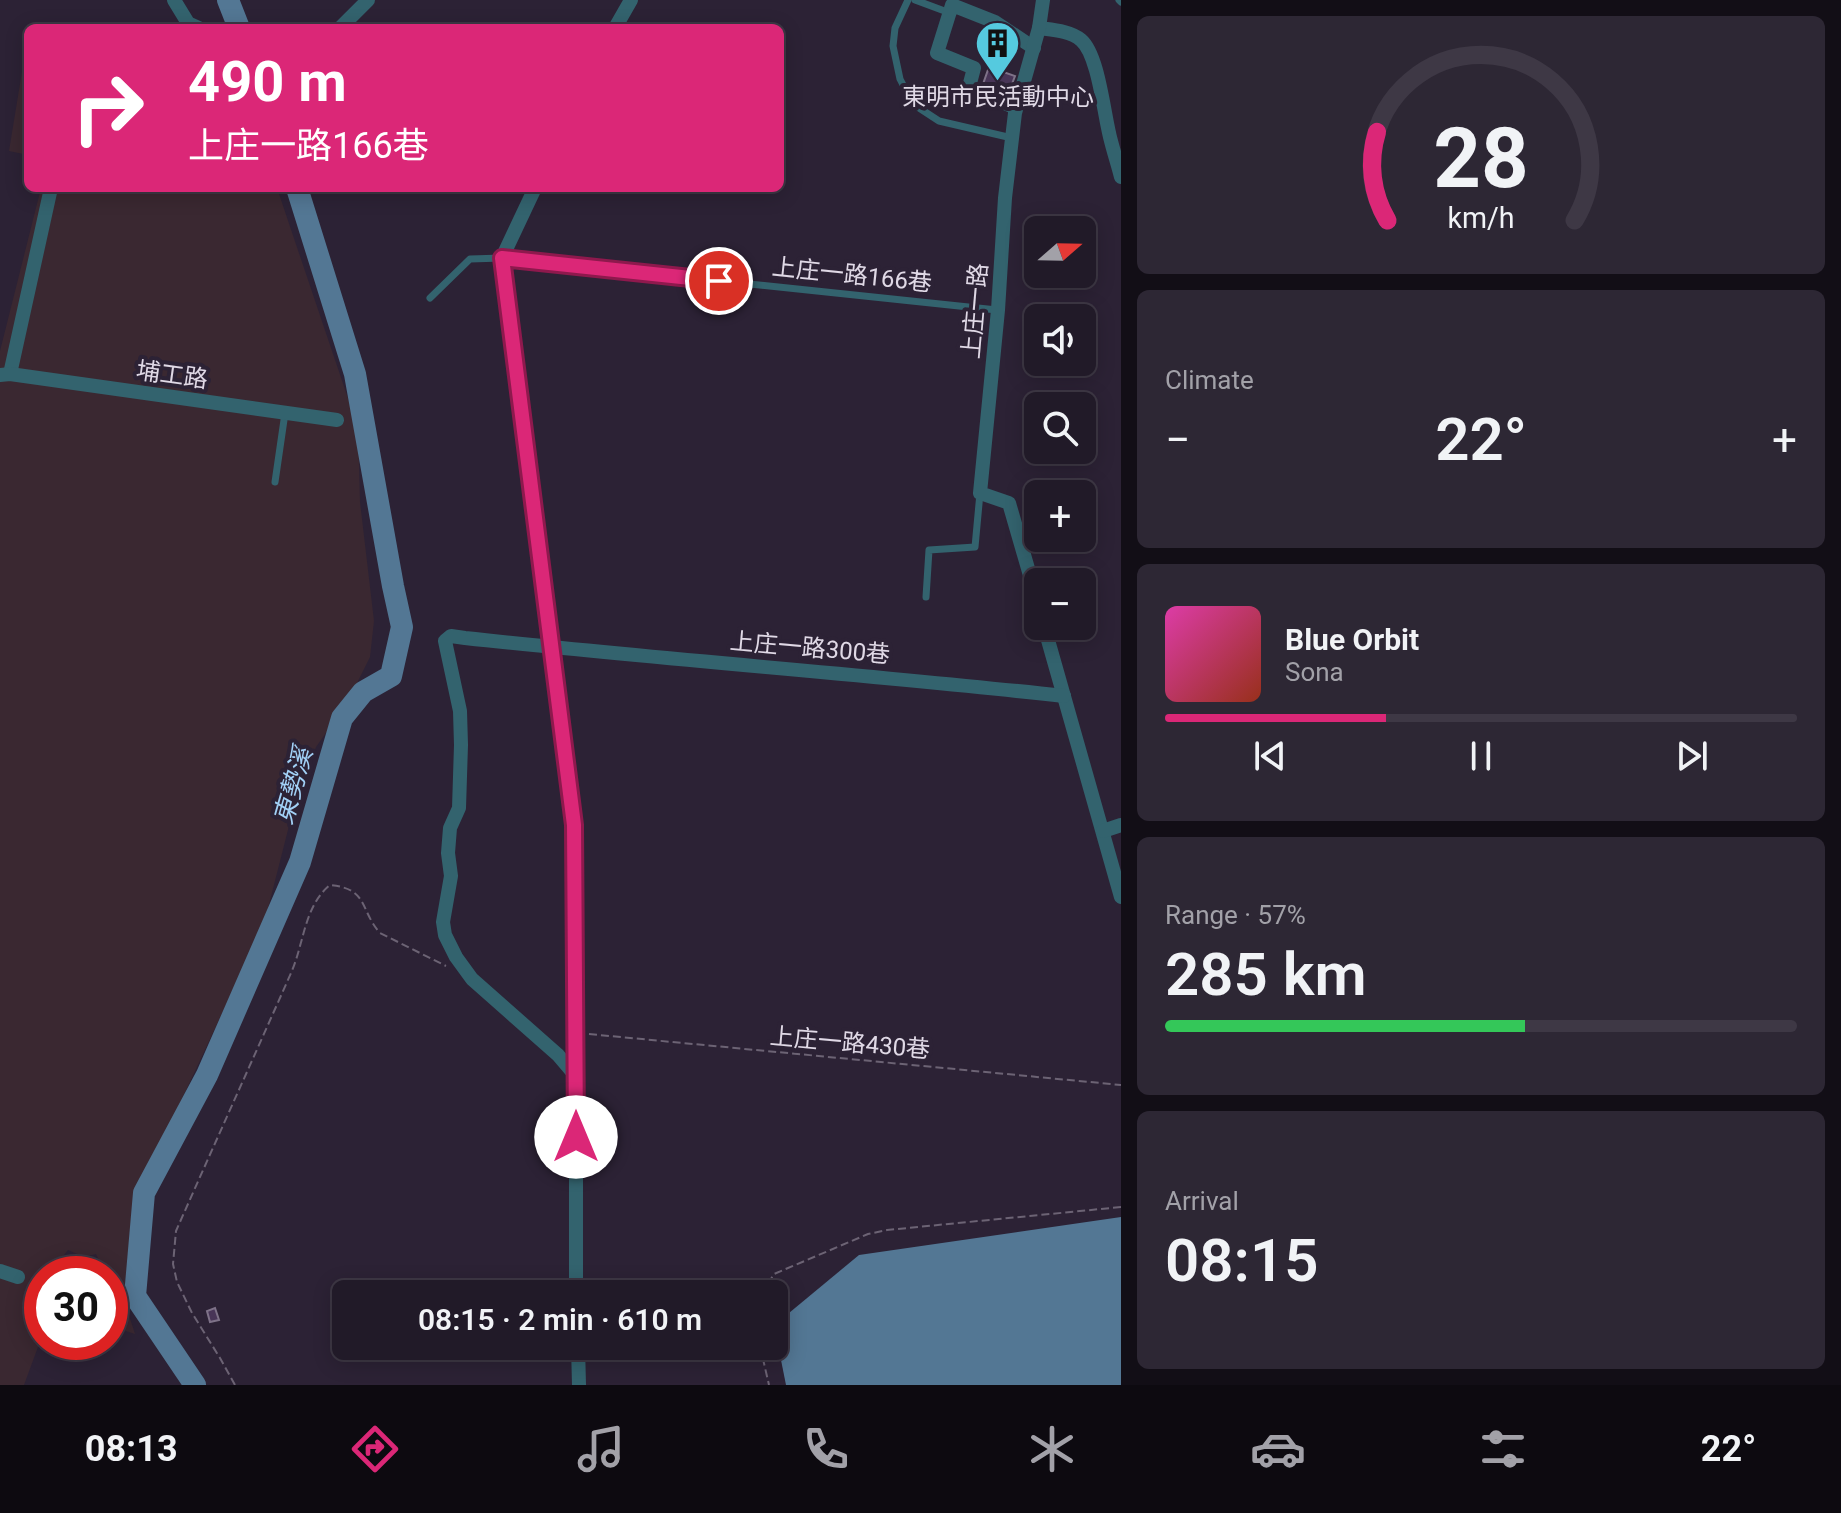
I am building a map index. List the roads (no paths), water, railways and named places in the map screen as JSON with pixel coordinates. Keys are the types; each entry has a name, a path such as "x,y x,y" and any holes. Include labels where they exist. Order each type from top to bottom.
{"street":[{"path":"174,0 190,24"},
{"path":"344,24 368,0"},
{"path":"617,24 631,0"},
{"name":"上庄一路","path":"980,493 1012,138 1016,108 1039,28 1043,0"},
{"path":"1016,108 969,87 974,68 937,53 952,5 995,22 1034,48"},
{"path":"1039,28 1070,34 1082,41 1090,52 1121,177"},
{"path":"5,374 50,192"},
{"path":"533,192 502,258 574,825 576,1280"},
{"name":"埔工路","path":"5,374 337,420"},
{"path":"980,493 1009,503 1028,568"},
{"name":"上庄一路300巷","path":"575,1075 558,1055 472,979 445,935 443,922 451,876 448,853 450,828 459,808 461,745 460,711 445,641 451,636 1064,696"},
{"path":"1048,640 1121,897"},
{"path":"1103,831 1121,825"},
{"path":"0,1271 18,1277"},
{"path":"578,1360 579,1385"}],"lane":[{"path":"908,0 895,28 893,46 900,79 913,104 939,121 1012,138"},
{"path":"915,0 950,13"},
{"name":"上庄一路166巷","path":"430,298 470,259 502,258 998,310"},
{"path":"275,482 285,413"},
{"path":"926,597 929,550 975,547 980,493"}],"water":[{"path":"1121,1217 1121,1385 786,1385 781,1360 788,1360 789,1313 859,1255"}],"waterway":[{"name":"東勢溪","path":"228,0 237,24"},
{"name":"東勢溪","path":"195,1385 135,1296 144,1193 207,1075 300,862 342,718 363,692 391,676 402,627 355,374 298,192"}],"place":[{"name":"東明市民活動中心","path":"998,82"}]}
